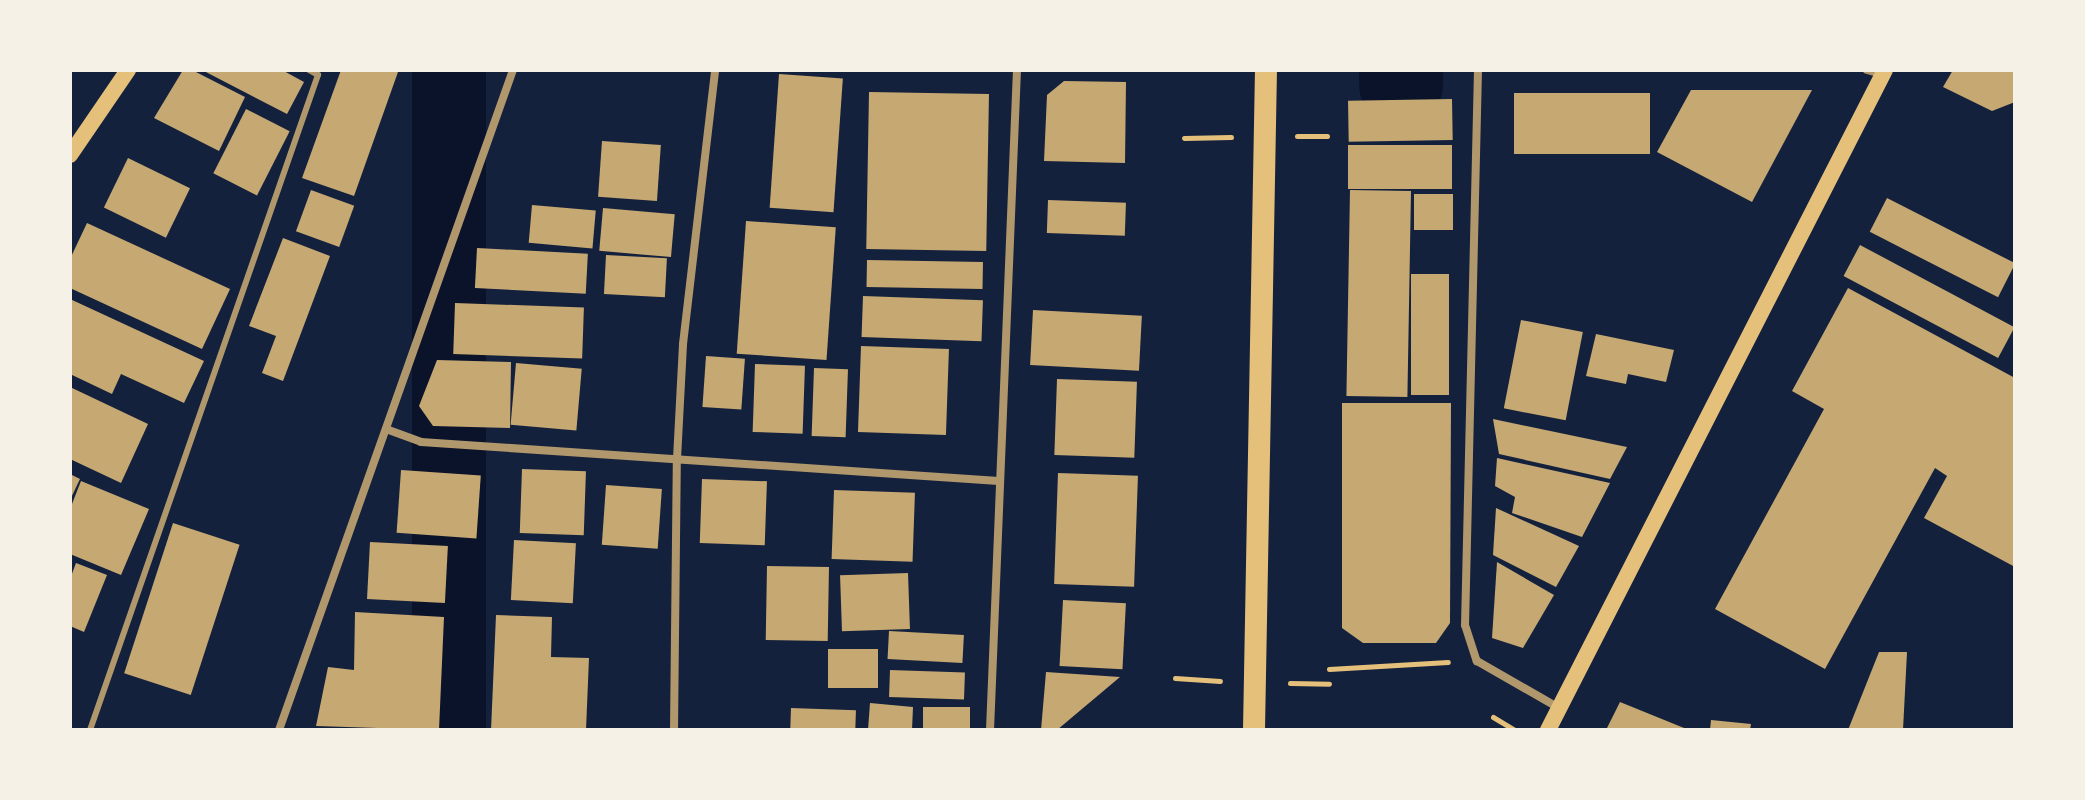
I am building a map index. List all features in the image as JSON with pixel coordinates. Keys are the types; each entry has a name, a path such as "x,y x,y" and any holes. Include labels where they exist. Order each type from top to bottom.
{"highway":[{"path":"1254,730 1266,70"}],"main road":[{"path":"70,155 128,70"},
{"path":"1548,730 1878,71"}],"street":[{"path":"279,730 513,70"},
{"path":"674,730 677,459 683,344 715,70"},
{"path":"990,730 1017,70"},
{"path":"1478,70 1465,625 1477,661 1559,708"},
{"path":"386,429 421,442 999,481"}],"lane":[{"path":"90,730 318,75 309,70"}],"path":[{"path":"1329,669 1477,661"},
{"path":"1493,717 1515,730"}],"water":[{"path":"412,70 486,70 486,730 412,730"}],"building":[{"path":"183,70 192,70 245,97 219,151 154,118"},
{"path":"202,70 282,70 304,82 287,114"},
{"path":"341,70 398,72 354,196 302,178"},
{"path":"1953,70 2015,70 2015,102 1992,111 1943,87"},
{"path":"779,74 843,78 833,212 770,208"},
{"path":"1064,81 1126,82 1125,163 1044,161 1047,95"},
{"path":"1691,90 1812,90 1752,202 1657,152"},
{"path":"869,92 989,94 986,251 866,249"},
{"path":"1514,93 1650,93 1650,154 1514,154"},
{"path":"1452,99 1453,140 1349,142 1348,101"},
{"path":"246,109 290,131 257,195 213,173"},
{"path":"602,141 661,145 657,201 598,197"},
{"path":"1348,145 1452,145 1452,189 1348,189"},
{"path":"128,158 190,188 166,238 104,207"},
{"path":"311,190 354,206 339,247 296,231"},
{"path":"1350,190 1411,191 1407,397 1346,396"},
{"path":"1414,194 1453,194 1453,230 1414,230"},
{"path":"1887,198 2015,263 1998,297 1870,232"},
{"path":"1048,200 1126,203 1125,236 1047,233"},
{"path":"532,205 596,211 592,248 529,243"},
{"path":"603,208 675,214 671,257 599,251"},
{"path":"746,221 836,227 827,360 737,354"},
{"path":"87,223 230,289 202,349 70,288 70,259"},
{"path":"283,238 330,256 283,381 262,373 276,336 249,326"},
{"path":"1860,245 2015,327 1998,358 1844,276"},
{"path":"477,248 588,254 586,294 475,288"},
{"path":"606,255 667,258 665,297 604,294"},
{"path":"867,260 983,262 983,289 867,287"},
{"path":"1411,274 1449,274 1449,395 1411,395"},
{"path":"1848,288 2015,378 2015,567 1924,518 1947,476 1935,468 1825,669 1715,609 1824,409 1792,391"},
{"path":"863,296 983,300 981,341 862,337"},
{"path":"70,299 204,361 184,403 121,374 112,394 70,374"},
{"path":"455,303 584,308 582,358 453,354"},
{"path":"1033,310 1142,316 1139,371 1030,365"},
{"path":"1521,320 1583,332 1566,420 1504,408"},
{"path":"1596,334 1674,350 1666,382 1628,374 1626,384 1586,376"},
{"path":"861,346 949,349 946,435 858,432"},
{"path":"706,356 745,359 741,410 702,407"},
{"path":"437,360 511,362 510,428 433,426 419,406"},
{"path":"516,363 582,369 576,431 511,425"},
{"path":"755,364 805,366 803,434 753,432"},
{"path":"814,368 848,369 846,437 812,436"},
{"path":"1057,379 1137,382 1134,458 1054,455"},
{"path":"70,387 148,424 121,483 70,459"},
{"path":"1342,403 1451,403 1450,623 1436,643 1363,643 1342,628"},
{"path":"1493,419 1627,447 1610,479 1499,454"},
{"path":"1497,458 1610,483 1582,537 1512,513 1515,497 1495,486"},
{"path":"522,469 586,471 584,535 520,533"},
{"path":"401,470 481,476 476,538 397,533"},
{"path":"1058,473 1138,476 1134,587 1054,584"},
{"path":"70,474 80,479 70,500"},
{"path":"702,479 767,481 765,545 700,543"},
{"path":"81,481 149,509 121,575 70,554 70,509"},
{"path":"606,485 662,489 658,549 602,545"},
{"path":"834,490 915,493 913,562 832,559"},
{"path":"1496,508 1579,546 1556,587 1493,555"},
{"path":"173,523 240,545 191,695 124,673"},
{"path":"514,540 576,543 573,603 511,600"},
{"path":"370,542 448,546 445,603 367,599"},
{"path":"1497,562 1554,595 1523,648 1492,638"},
{"path":"76,563 107,575 84,632 70,626 70,579"},
{"path":"767,566 829,567 828,641 766,640"},
{"path":"908,573 910,629 842,631 840,575"},
{"path":"1063,600 1126,603 1122,669 1060,666"},
{"path":"355,612 444,617 439,730 316,726 328,667 354,670"},
{"path":"496,615 552,617 551,657 589,658 586,730 491,730"},
{"path":"889,631 964,635 962,663 888,659"},
{"path":"828,649 878,649 878,688 828,688"},
{"path":"1879,652 1907,652 1903,730 1848,730"},
{"path":"890,670 965,673 964,700 889,697"},
{"path":"1046,672 1120,677 1057,730 1041,730"},
{"path":"1620,702 1689,730 1606,730"},
{"path":"870,703 913,707 912,730 868,730"},
{"path":"923,707 970,707 970,730 923,730"},
{"path":"791,708 856,710 855,730 790,730"},
{"path":"1711,720 1751,724 1750,730 1710,730"}],"waterway":[{"path":"1401,70 1401,85"}]}
